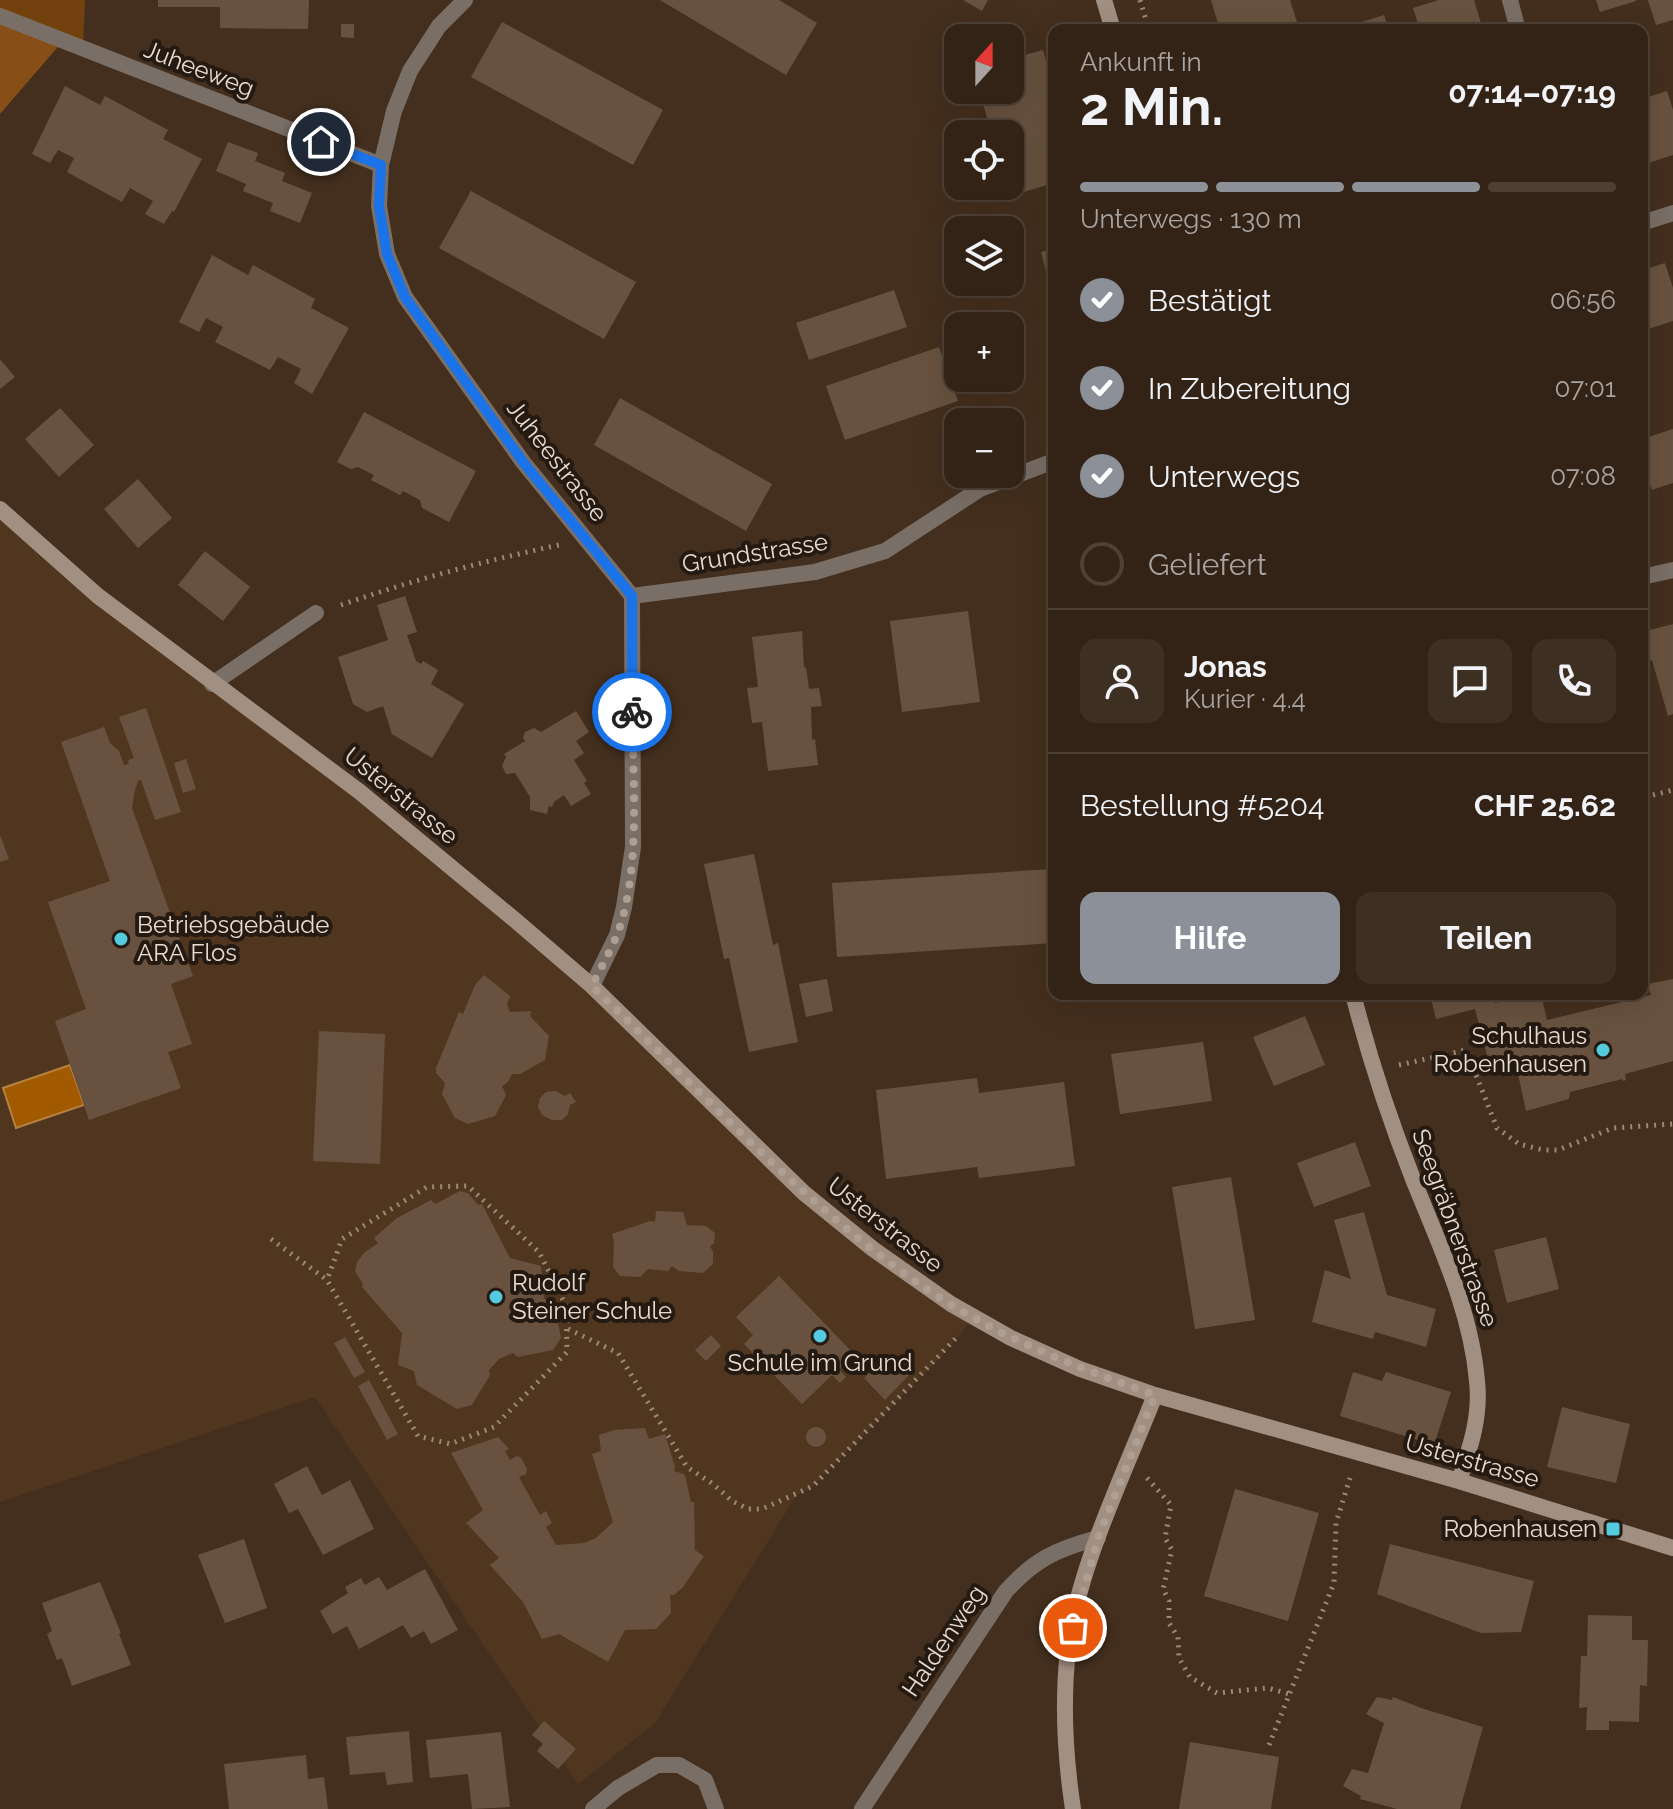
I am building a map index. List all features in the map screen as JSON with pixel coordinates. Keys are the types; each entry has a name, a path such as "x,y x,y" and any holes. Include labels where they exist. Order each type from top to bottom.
{"main road":[{"path":"1104,0 1111,24"},
{"name":"Usterstrasse","path":"0,509 98,596 360,792 592,986 804,1193 923,1286 1011,1338 1080,1369 1155,1395 1459,1481 1673,1548"},
{"name":"Seegräbnerstrasse","path":"1355,1000 1374,1071 1459,1297 1471,1337 1478,1382 1478,1416 1459,1481"},
{"path":"1073,1809 1064,1751 1068,1650 1077,1607 1098,1538 1155,1395"}],"street":[{"name":"Juheestrasse","path":"465,0 439,26 410,71 394,111 381,165 379,206 387,254 405,297 523,462 632,596"},
{"path":"1510,0 1516,24"},
{"name":"Juheeweg","path":"0,16 381,165"},
{"path":"1648,221 1673,213"},
{"name":"Grundstrasse","path":"632,596 815,572 885,551 980,489 1048,463"},
{"path":"1648,576 1673,570"},
{"path":"592,986 617,935 633,847 632,596"},
{"path":"212,684 316,613"},
{"name":"Haldenweg","path":"862,1809 1006,1591 1045,1556 1098,1538"},
{"path":"593,1809 618,1788 657,1765 679,1765 705,1780 716,1809"}],"path":[{"path":"1140,0 1147,24"},
{"path":"316,613 404,583 490,559 587,540"},
{"path":"1653,795 1673,790"},
{"path":"1374,1071 1466,1050 1497,1128 1519,1144 1543,1150 1558,1150 1613,1128 1673,1124"},
{"path":"271,1239 327,1280 418,1436 450,1444 494,1427 567,1352 566,1306 539,1252 468,1186 427,1187 342,1239 327,1280"},
{"path":"567,1328 618,1353 687,1467 732,1501 748,1509 762,1509 813,1486 941,1357 974,1317"},
{"path":"1269,1745 1334,1583 1336,1523 1357,1454"},
{"path":"1163,1495 1171,1505 1165,1538 1172,1550 1163,1589 1169,1601 1169,1623 1178,1637 1179,1658 1190,1677 1217,1693 1268,1688 1289,1694"}],"shaded area":[{"path":"0,0 85,0 83,50 0,16"},
{"path":"0,16 62,42 0,114"},
{"path":"0,509 434,853 873,1249 974,1317 941,1357 813,1486 796,1496 655,1723 578,1784 315,1397 0,1502"},
{"path":"70,1065 84,1105 16,1128 3,1088"}],"building":[{"path":"158,0 309,0 308,29 220,28 220,7 158,7"},
{"path":"660,0 779,0 817,23 786,75"},
{"path":"963,0 988,0 982,11"},
{"path":"1211,0 1290,0 1297,22 1290,24 1218,24"},
{"path":"1439,0 1474,0 1481,23 1418,24 1413,8"},
{"path":"1596,0 1636,0 1636,1 1600,12"},
{"path":"1648,0 1673,0 1673,20 1656,25"},
{"path":"1384,15 1387,24 1355,24"},
{"path":"502,22 663,110 633,165 471,77"},
{"path":"341,24 354,24 354,38 341,37"},
{"path":"1043,50 1048,67 1048,185 1024,192 1024,120 988,120 983,104 1024,104 1024,55"},
{"path":"65,86 100,105 105,96 168,130 163,139 202,159 174,212 164,224 145,214 153,201 130,188 122,202 67,172 74,158 58,150 50,163 32,154"},
{"path":"1667,91 1673,110 1673,155 1648,163 1648,97"},
{"path":"228,142 258,153 255,161 285,173 282,181 312,193 300,223 270,211 273,203 243,191 246,184 216,171"},
{"path":"471,191 636,282 604,339 439,248"},
{"path":"1048,250 1048,279 1041,252"},
{"path":"212,255 248,275 253,265 315,299 311,308 349,328 312,394 294,383 301,369 278,357 270,370 215,342 223,327 206,318 199,332 179,322"},
{"path":"1665,263 1673,288 1673,321 1648,329 1648,268"},
{"path":"894,290 907,327 809,360 796,323"},
{"path":"939,347 944,361 944,392 955,392 958,401 845,440 826,386"},
{"path":"0,359 15,377 0,389"},
{"path":"620,398 772,484 746,531 594,445"},
{"path":"60,408 94,445 59,477 25,439"},
{"path":"364,412 476,471 449,522 422,508 420,500 403,491 400,495 371,480 374,475 337,462"},
{"path":"1673,429 1673,483 1652,490 1648,478 1648,437"},
{"path":"138,479 172,518 138,548 104,509"},
{"path":"205,551 250,587 223,621 178,585"},
{"path":"405,596 417,632 407,635 416,661 421,664 423,661 438,670 431,684 464,704 432,758 392,734 383,706 367,712 353,704 338,657 388,640 377,605"},
{"path":"968,611 980,702 902,712 890,621"},
{"path":"1673,624 1673,714 1668,716 1652,660 1648,661 1648,630"},
{"path":"802,631 804,668 809,689 819,688 822,706 811,707 812,740 815,739 818,765 768,771 762,722 752,723 747,688 758,687 752,637"},
{"name":"Betriebsgebäude ARA Flos","path":"146,708 181,812 155,820 141,780 135,790 132,808 193,976 171,984 192,1044 168,1052 181,1088 89,1120 55,1021 86,1009 48,902 110,881 61,742 104,727 124,765 129,764 128,760 134,758 119,717"},
{"path":"576,711 589,732 576,741 584,753 574,760 591,794 571,806 564,795 552,807 549,806 547,814 530,810 530,797 515,773 506,774 502,766 506,757 504,754 525,741 525,732 534,728 541,732"},
{"path":"186,759 196,789 183,793 174,763"},
{"path":"0,835 9,859 0,862"},
{"path":"754,854 773,945 778,943 798,1042 749,1052 729,958 724,959 704,864"},
{"path":"1048,869 1048,943 837,957 832,883"},
{"path":"484,975 510,996 507,1004 510,1012 531,1011 530,1016 549,1036 545,1060 520,1074 512,1074 502,1086 506,1095 495,1116 468,1124 455,1118 442,1094 445,1083 436,1073 436,1068 459,1012 463,1014 475,985"},
{"path":"827,979 833,1011 806,1017 799,984"},
{"name":"Schulhaus Robenhausen","path":"1673,979 1673,1061 1625,1074 1626,1080 1623,1081 1570,1092 1569,1099 1526,1111 1514,1055 1488,1059 1475,1009 1436,1019 1431,1000 1494,1000 1495,1003 1542,1000 1547,1020 1630,1000 1648,1000 1651,995 1648,984"},
{"path":"1305,1016 1325,1065 1274,1086 1253,1037"},
{"path":"319,1031 385,1034 380,1164 313,1161"},
{"path":"1203,1042 1212,1101 1120,1114 1111,1054"},
{"path":"977,1078 979,1093 1064,1082 1075,1166 979,1178 977,1167 886,1179 876,1090"},
{"path":"556,1091 565,1096 570,1093 576,1102 570,1105 568,1114 562,1120 552,1120 542,1115 538,1107 540,1098 546,1092"},
{"path":"1355,1142 1371,1186 1314,1207 1297,1163"},
{"path":"1231,1177 1255,1320 1195,1329 1172,1187"},
{"path":"460,1191 468,1193 478,1205 482,1204 510,1258 541,1266 544,1298 555,1306 561,1338 553,1350 518,1357 513,1353 499,1359 489,1370 490,1375 472,1405 457,1409 417,1385 414,1371 398,1365 402,1333 362,1287 355,1271 364,1253 378,1243 374,1238 397,1218 431,1200 435,1204"},
{"path":"656,1211 683,1212 687,1225 706,1226 715,1233 714,1243 710,1246 713,1264 703,1273 679,1271 672,1266 668,1271 648,1269 640,1277 620,1276 613,1267 612,1234 655,1222"},
{"path":"1364,1212 1387,1295 1436,1309 1426,1347 1375,1332 1373,1339 1312,1322 1325,1270 1351,1279 1334,1220"},
{"path":"1546,1237 1559,1289 1507,1303 1494,1250"},
{"path":"779,1276 854,1354 839,1369 846,1377 840,1383 832,1375 802,1404 744,1344 753,1335 736,1317"},
{"path":"711,1335 721,1346 706,1361 695,1350"},
{"path":"345,1337 365,1372 354,1378 334,1343"},
{"path":"889,1354 910,1374 885,1400 864,1378"},
{"path":"1353,1372 1382,1381 1386,1372 1451,1392 1434,1445 1340,1416"},
{"path":"369,1380 398,1434 387,1440 358,1386"},
{"path":"1562,1407 1630,1424 1616,1483 1547,1467"},
{"path":"816,1427 823,1430 826,1437 823,1444 816,1447 809,1444 806,1437 809,1430"},
{"path":"645,1428 649,1439 665,1434 674,1471 684,1474 691,1502 694,1502 695,1550 704,1556 683,1587 670,1595 671,1613 656,1629 625,1630 608,1662 559,1634 542,1639 523,1602 490,1565 499,1558 466,1523 483,1510 451,1453 498,1437 509,1449 505,1451 510,1460 517,1456 521,1458 527,1469 526,1474 519,1477 540,1515 546,1511 552,1523 546,1527 556,1545 584,1543 596,1538 613,1522 592,1454 601,1451 599,1435 614,1430"},
{"path":"307,1466 322,1495 350,1480 374,1529 323,1555 298,1509 289,1513 274,1484"},
{"path":"1235,1489 1319,1513 1288,1621 1204,1596"},
{"path":"244,1539 267,1608 225,1623 198,1555"},
{"path":"1390,1544 1534,1581 1521,1632 1481,1633 1377,1594"},
{"path":"425,1569 458,1630 431,1644 424,1631 411,1638 403,1625 359,1649 347,1626 333,1634 320,1611 348,1593 345,1587 361,1578 365,1585 379,1577 387,1590"},
{"path":"100,1582 131,1665 72,1686 62,1658 57,1660 47,1634 52,1631 42,1603"},
{"path":"1588,1615 1632,1616 1632,1640 1648,1640 1647,1686 1640,1685 1639,1722 1609,1721 1609,1730 1586,1730 1587,1707 1579,1708 1581,1656 1587,1656"},
{"path":"1377,1697 1392,1700 1393,1697 1483,1727 1460,1809 1397,1809 1360,1799 1361,1796 1343,1786 1352,1769 1368,1773 1384,1723 1366,1714"},
{"path":"544,1721 576,1749 558,1769 537,1751 543,1744 532,1735"},
{"path":"409,1731 413,1782 387,1785 385,1772 350,1775 346,1737"},
{"path":"501,1732 510,1807 472,1809 468,1774 430,1778 426,1740"},
{"path":"1190,1742 1279,1757 1271,1809 1179,1809"},
{"path":"306,1755 308,1779 324,1777 328,1809 229,1809 224,1764"}],"way so far":[{"path":"632,712 633,847 617,935 592,986 804,1193 923,1286 1011,1338 1080,1369 1155,1395 1098,1538 1073,1628"}],"place":[{"name":"Betriebsgebäude ARA Flos","path":"121,939"},
{"name":"Schulhaus Robenhausen","path":"1603,1050"},
{"name":"Rudolf Steiner Schule","path":"496,1297"},
{"name":"Schule im Grund","path":"820,1336"},
{"name":"Robenhausen","path":"1613,1529"}],"route":[{"path":"321,142 381,165 379,206 387,254 405,297 523,462 632,596 632,712"}]}
